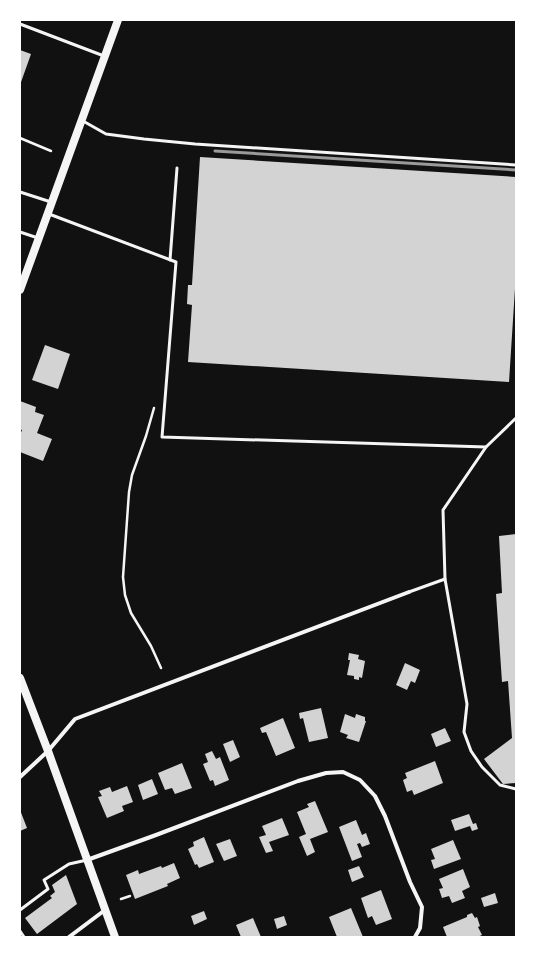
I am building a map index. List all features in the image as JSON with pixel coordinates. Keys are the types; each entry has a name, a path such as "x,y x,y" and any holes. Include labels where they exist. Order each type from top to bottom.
{"main road":[{"path":"20,290 118,20"},
{"path":"20,678 116,937"}],"street":[{"path":"20,777 48,751 75,719 163,686 216,664 409,592"},
{"path":"87,860 298,781 326,773 343,772 360,780 375,796 385,816 410,882 422,907 420,928 415,937"},
{"path":"68,937 105,910"}],"lane":[{"path":"20,24 104,56"},
{"path":"81,120 106,134 144,139 195,144 516,165"},
{"path":"170,260 177,168"},
{"path":"20,192 51,202"},
{"path":"47,213 176,262 162,437 486,446"},
{"path":"20,232 38,238"},
{"path":"516,418 486,446 443,510 444,579 467,704 464,732 471,751 482,768 500,785 516,789"},
{"path":"409,592 444,579"},
{"path":"20,910 48,889 44,880 69,864 87,860"},
{"path":"20,931 24,937"}],"path":[{"path":"20,138 51,151"},
{"path":"155,404 146,436 132,475 129,492 123,577 125,595 131,613 151,646 161,668"},
{"path":"121,899 130,896"}],"building":[{"path":"20,50 31,54 20,85"},
{"path":"200,157 516,177 516,273 509,382 188,362 192,305 187,304 188,285 192,285"},
{"path":"45,345 70,354 58,389 32,380"},
{"path":"20,401 36,407 35,412 44,415 37,433 52,439 43,461 20,452 20,435 22,430 20,429"},
{"path":"516,534 516,783 503,784 484,759 512,738 508,681 502,682 496,594 502,593 499,536"},
{"path":"349,653 359,655 358,659 365,661 362,678 359,677 359,680 354,679 354,676 347,675 350,660 348,660"},
{"path":"405,663 420,670 415,683 411,681 407,690 396,685"},
{"path":"321,708 328,738 309,742 303,718 300,719 299,713"},
{"path":"345,714 355,718 356,714 365,717 366,721 359,742 346,738 348,735 340,732"},
{"path":"283,718 295,748 276,756 266,732 262,733 260,728"},
{"path":"445,728 451,741 436,747 431,734"},
{"path":"233,740 240,757 230,762 223,744"},
{"path":"212,751 216,759 220,757 229,780 215,786 213,780 210,781 203,764 208,762 205,754"},
{"path":"435,761 443,783 414,795 412,790 407,792 403,780 407,778 405,773"},
{"path":"182,763 192,788 175,794 172,788 165,790 158,773"},
{"path":"152,779 158,794 143,800 138,785"},
{"path":"127,786 133,802 122,806 124,811 107,818 98,797 102,796 99,791 110,787 112,792"},
{"path":"315,801 328,832 310,839 315,852 307,856 299,837 306,834 297,812 309,807 307,804"},
{"path":"20,810 27,828 20,831"},
{"path":"469,814 473,824 476,823 478,829 472,831 470,826 455,831 451,820"},
{"path":"282,818 289,835 269,842 273,851 266,853 259,837 266,835 262,826"},
{"path":"356,820 362,835 366,833 370,844 362,847 360,843 357,844 362,857 352,861 339,827"},
{"path":"204,837 214,862 199,868 197,864 195,865 188,849 194,846 193,842"},
{"path":"230,839 237,856 224,861 216,844"},
{"path":"453,840 461,859 434,869 431,860 435,859 431,849"},
{"path":"174,863 180,878 167,884 168,886 135,899 126,875 138,870 139,874"},
{"path":"359,866 364,877 352,882 348,870"},
{"path":"463,869 470,887 462,891 465,898 452,903 449,896 442,898 439,889 443,888 439,879"},
{"path":"66,875 77,904 37,934 25,918 52,898 50,896 55,892 52,885"},
{"path":"381,890 392,919 376,925 372,916 368,918 361,898"},
{"path":"495,893 498,903 484,907 481,898"},
{"path":"351,908 363,937 337,937 329,917"},
{"path":"204,911 207,919 194,925 191,916"},
{"path":"472,913 475,918 477,917 480,926 478,927 482,935 477,937 447,937 443,927 467,917 467,915"},
{"path":"284,916 287,925 277,929 274,919"},
{"path":"253,918 261,937 241,937 236,925"}],"railway":[{"path":"215,151 516,170"}]}
